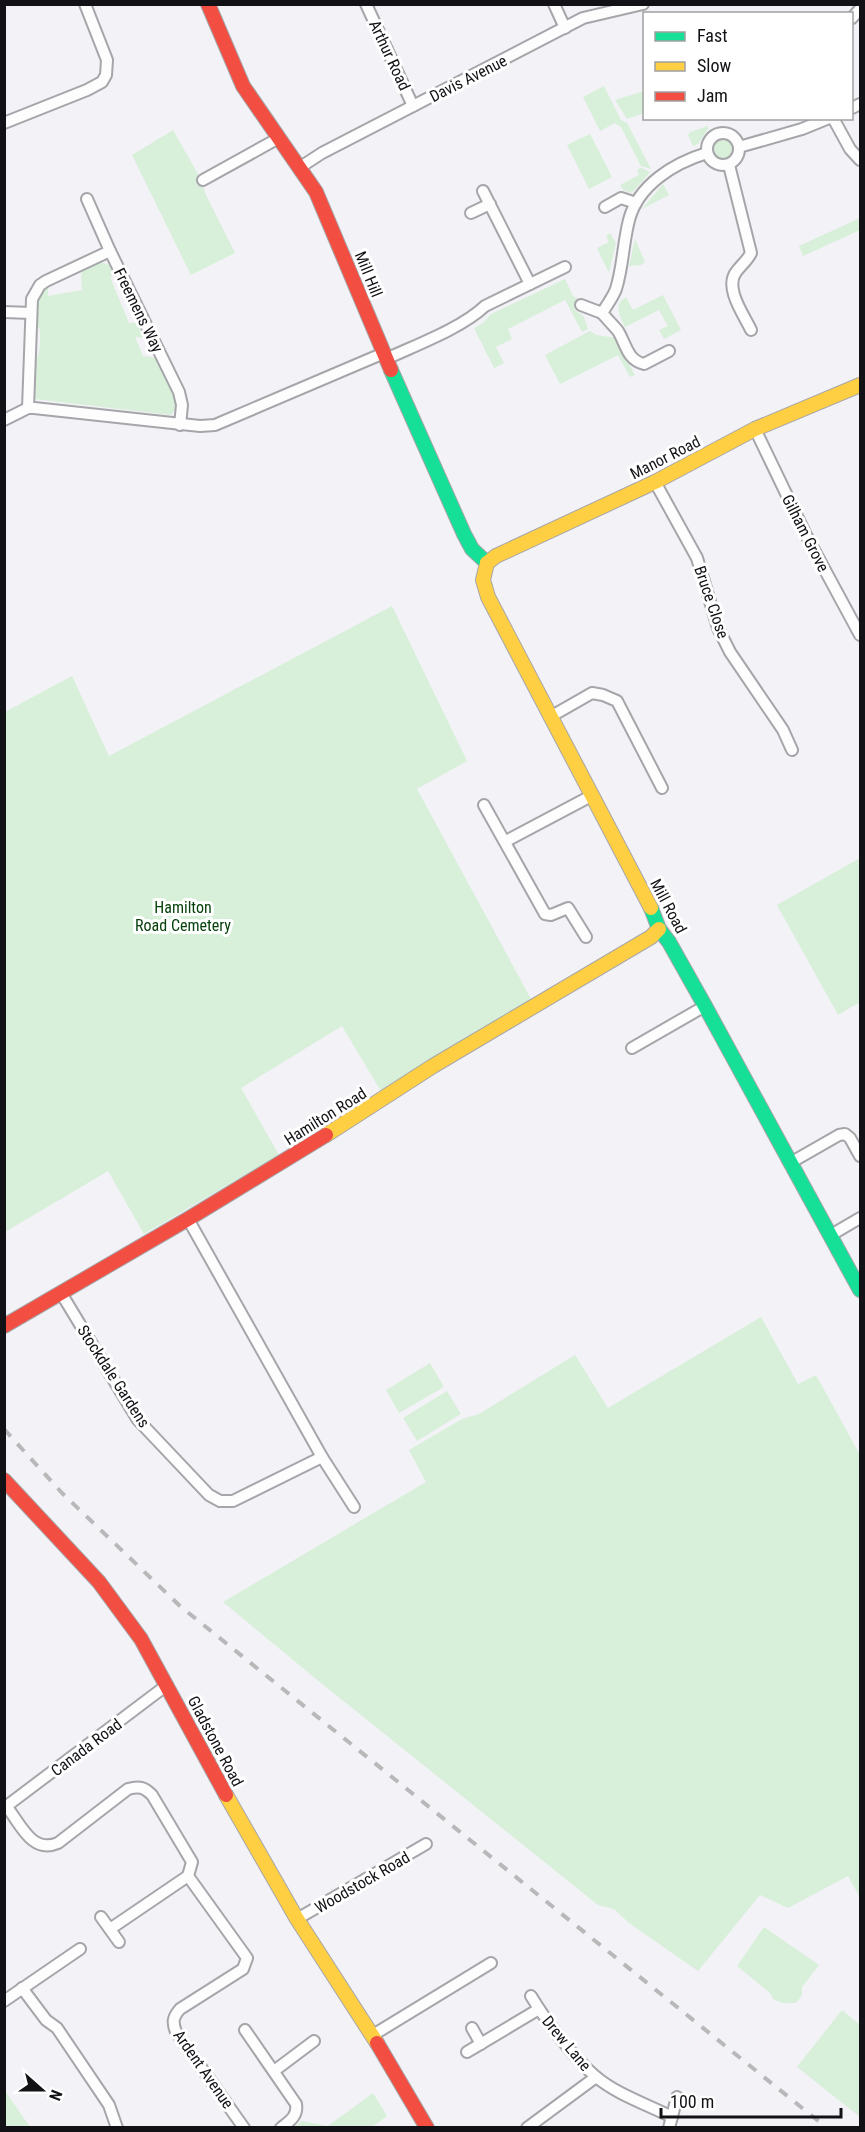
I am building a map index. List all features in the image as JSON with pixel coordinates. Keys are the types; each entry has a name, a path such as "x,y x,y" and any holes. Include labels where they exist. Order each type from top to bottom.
{"street":[{"path":"4,123 102,82 106,75 106,60 85,4"},
{"name":"Mill Hill","path":"208,4 243,86 316,192 385,356 464,534 472,549 487,563"},
{"name":"Arthur Road","path":"366,4 413,106"},
{"path":"554,4 565,28"},
{"name":"Davis Avenue","path":"299,168 322,153 583,18 643,4"},
{"path":"738,147 800,124 821,120"},
{"path":"832,120 850,149 861,160"},
{"path":"722,133 733,136 738,147 737,157 729,165 718,165 712,162 707,153 708,142 712,137 722,133"},
{"path":"203,180 278,139"},
{"path":"602,313 615,292 629,219 636,203 658,177 687,159 707,153"},
{"path":"729,165 751,253 747,261 735,273 732,282 733,291 751,330"},
{"path":"483,191 530,284"},
{"path":"605,207 621,198 636,203"},
{"path":"87,199 110,251"},
{"path":"471,213 490,204"},
{"name":"Freemens Way","path":"28,408 32,299 40,285 110,251 179,392 182,405 180,425"},
{"path":"4,420 28,408 180,425 215,425 385,356 476,314 485,306 565,267"},
{"path":"581,305 602,313 618,332 635,362 644,364 669,351"},
{"path":"4,312 31,313"},
{"name":"Manor Road","path":"487,563 496,556 655,482 755,429 861,385"},
{"name":"Gilham Grove","path":"755,429 806,535 861,635"},
{"name":"Bruce Close","path":"655,482 697,558 718,628 730,652 783,730 792,750"},
{"name":"Mill Road","path":"487,563 483,573 483,584 488,597 549,717 654,913 659,929 669,942 705,1006 861,1290"},
{"path":"549,717 592,693 617,701 662,788"},
{"path":"506,841 591,796"},
{"path":"484,805 545,914 551,915 568,908 586,937"},
{"name":"Hamilton Road","path":"4,1326 188,1219 356,1117 433,1066 651,937 659,929"},
{"path":"632,1048 705,1006"},
{"path":"790,1163 839,1135 846,1134 861,1156"},
{"path":"831,1235 861,1218"},
{"path":"188,1219 321,1457 354,1506"},
{"name":"Stockdale Gardens","path":"62,1293 138,1420 209,1495 220,1502 233,1501 321,1457"},
{"name":"Gladstone Road","path":"4,1480 99,1582 141,1639 244,1829 297,1919 373,2035 427,2127"},
{"name":"Canada Road","path":"6,1807 167,1685"},
{"name":"Ardent Avenue","path":"6,1807 33,1842 39,1846 50,1847 128,1789 137,1786 146,1788 152,1795 192,1862 189,1876 247,1958 243,1969 180,2009 174,2016 172,2024 244,2127"},
{"name":"Woodstock Road","path":"297,1919 426,1844"},
{"path":"110,1929 189,1876"},
{"path":"101,1917 119,1942"},
{"path":"4,2001 80,1949"},
{"path":"373,2035 491,1963"},
{"path":"22,1988 46,2020 57,2028 109,2105 117,2127"},
{"name":"Drew Lane","path":"531,1996 582,2063 596,2077 671,2122"},
{"path":"467,2052 539,2008"},
{"path":"472,2028 481,2044"},
{"path":"245,2030 292,2097 297,2109 293,2119 281,2127"},
{"path":"274,2071 314,2042"},
{"path":"527,2127 596,2077"},
{"path":"671,2122 677,2097"}],"green space":[{"path":"604,86 621,120 627,123 651,169 641,166 621,127 615,123 600,131 583,97"},
{"path":"643,91 643,113 627,119 615,100"},
{"path":"708,126 698,144 693,146 688,135 690,132"},
{"path":"173,130 203,183 205,193 235,253 191,275 132,155"},
{"path":"590,134 612,177 589,189 567,145"},
{"path":"723,139 731,142 734,150 731,158 723,161 715,158 712,150 715,142"},
{"path":"641,168 650,172 632,193 623,190 620,185 639,175 637,170"},
{"path":"663,184 669,195 642,209"},
{"path":"860,218 860,230 803,256 799,246"},
{"path":"610,233 616,243 609,273 597,248 609,242 606,236"},
{"path":"635,239 645,262 641,265 629,266"},
{"path":"98,262 111,265 118,275 110,277 129,323 137,323 144,338 135,337 143,356 159,358 177,395 178,405 171,415 34,399 34,366 40,342 35,310 39,294 48,284 48,296 82,290 81,274 84,268"},
{"path":"565,279 573,296 579,299 574,309 584,317 588,329 582,332 565,300 508,329 512,339 496,347 504,363 494,368 474,328 483,323 491,314"},
{"path":"663,295 681,330 664,339 659,330 668,326 659,310 625,327 619,311 622,300 626,297 633,310"},
{"path":"590,331 596,335 616,338 635,375 630,377 618,355 560,384 545,355"},
{"name":"Hamilton Road Cemetery","path":"392,606 467,761 417,789 531,999 382,1093 342,1026 241,1088 279,1155 144,1234 108,1171 5,1232 5,712 72,676 109,756"},
{"path":"860,858 860,1002 838,1015 777,905"},
{"path":"761,1317 798,1384 816,1375 860,1455 860,1898 848,1876 788,1908 760,1895 698,1971 629,1923 614,1909 598,1905 223,1602 426,1482 409,1450 462,1419 479,1414 575,1355 608,1408"},
{"path":"430,1363 444,1387 399,1413 386,1390"},
{"path":"447,1391 461,1414 417,1441 403,1418"},
{"path":"764,1927 819,1965 802,1987 802,1995 796,2003 782,2003 773,1999 770,1993 737,1966"},
{"path":"842,2010 860,2025 860,2117 797,2067"},
{"path":"5,2091 30,2127 5,2127"},
{"path":"373,2093 387,2116 372,2127 294,2127 302,2121 328,2126"}],"railway":[{"path":"4,1429 62,1493 180,1606 827,2128"}],"traffic: fast":[{"path":"391,370 464,534 472,549 487,563"},
{"path":"651,908 659,929 669,942 705,1006 860,1290"}],"traffic: slow":[{"path":"487,563 496,556 655,482 755,429 860,385"},
{"path":"487,563 483,580 488,597 651,908"},
{"path":"326,1135 433,1066 651,937 659,929"},
{"path":"226,1795 297,1919 377,2043"}],"traffic: jam":[{"path":"208,4 243,86 316,192 391,370"},
{"path":"4,1326 188,1219 326,1135"},
{"path":"4,1480 99,1582 141,1639 226,1795"},
{"path":"377,2043 427,2128"}]}
